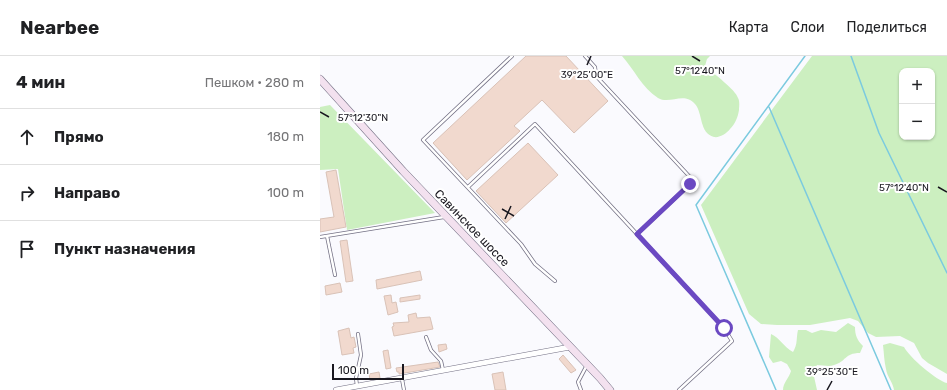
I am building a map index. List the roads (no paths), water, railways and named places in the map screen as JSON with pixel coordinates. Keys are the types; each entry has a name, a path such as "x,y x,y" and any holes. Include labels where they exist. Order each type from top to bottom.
{"street":[{"name":"Савинское шоссе","path":"320,79 403,171 610,390"},
{"path":"336,390 570,347"}],"lane":[{"path":"512,56 423,140 521,244 535,264 555,281"},
{"path":"585,56 595,67 596,76 690,177 690,184 637,234"},
{"path":"468,187 535,124 724,328 732,342 679,390"},
{"path":"320,237 446,216"},
{"path":"327,236 335,275"},
{"path":"356,386 356,378 361,355 358,334"},
{"path":"426,337 431,350 441,361 443,370"},
{"path":"582,390 578,382 587,365"},
{"path":"402,378 404,390"}],"waterway":[{"path":"776,390 696,205 805,56"},
{"path":"851,56 879,133 947,273"},
{"path":"769,107 891,390"}]}
